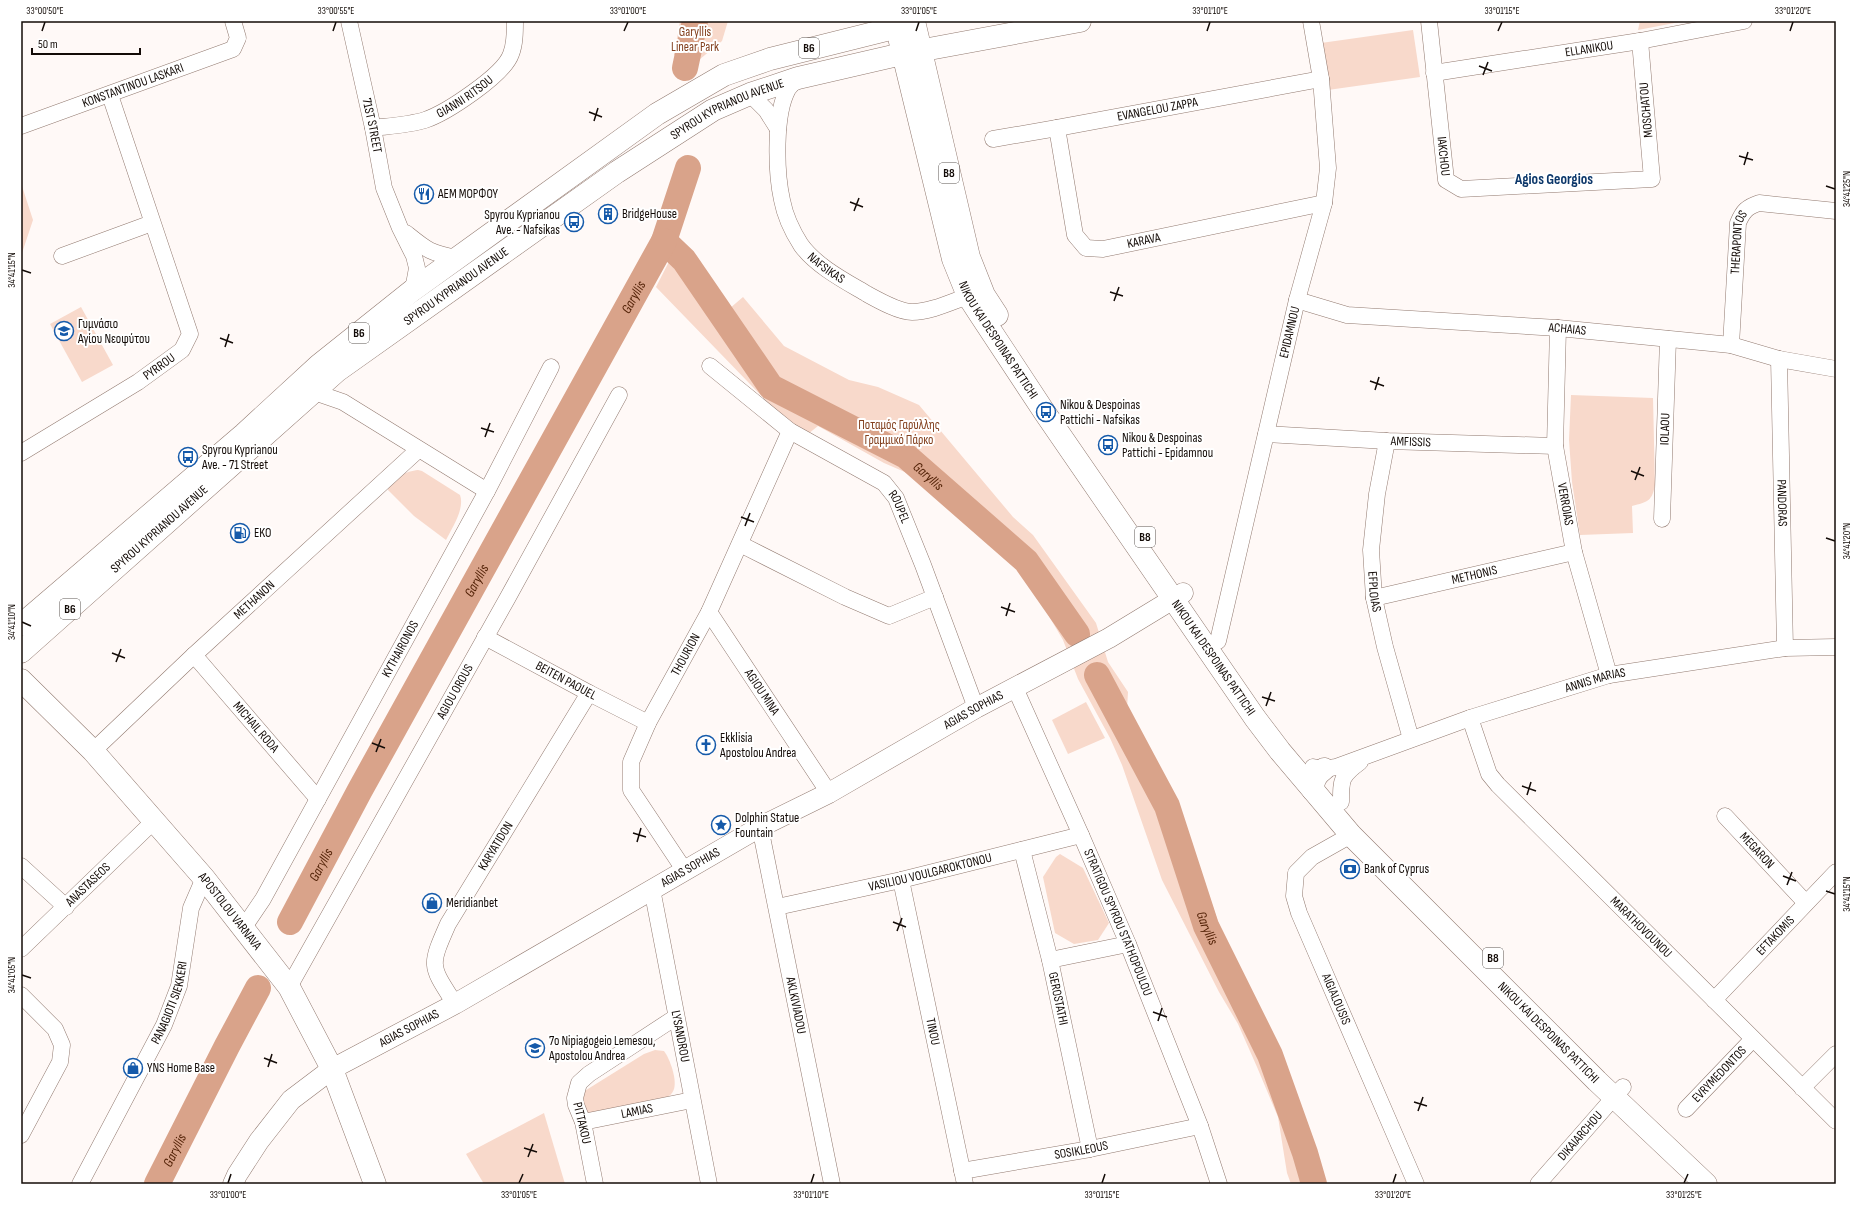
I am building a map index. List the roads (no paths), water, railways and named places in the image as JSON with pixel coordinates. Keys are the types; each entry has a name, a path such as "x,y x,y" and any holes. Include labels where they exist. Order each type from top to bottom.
{"main road":[{"name":"SPYROU KYPRIANOU AVENUE","path":"21,652 337,371 617,172 713,110 750,94 798,78 911,52 1080,21"},
{"name":"SPYROU KYPRIANOU AVENUE","path":"21,625 244,434 319,365 413,290 657,114 724,75 770,59 909,22"},
{"name":"NIKOU KAI DESPOINAS PATTICHI","path":"909,22 911,52 953,259 968,296 1049,419 1178,596 1218,641 1269,716 1316,775 1364,828 1438,903 1706,1184"},
{"name":"NIKOU KAI DESPOINAS PATTICHI","path":"911,52 969,258 984,295 1178,596 1254,718 1316,775 1351,835 1618,1092 1723,1184"},
{"name":"APOSTOLOU VARNAVA","path":"21,680 93,752 204,878 244,927 289,987 332,1068 375,1184"}],"street":[{"name":"KONSTANTINOU LASKARI","path":"21,126 110,95 233,49 238,38 233,21"},
{"name":"71ST STREET","path":"349,21 373,128 384,188 400,228 414,256 417,268 413,290"},
{"name":"GIANNI RITSOU","path":"373,128 425,120 451,107 479,88 503,67 511,56 515,40 515,21"},
{"name":"EPIDAMNOU","path":"1218,641 1297,300 1324,204 1328,168 1321,79 1311,21"},
{"name":"IAKCHOU","path":"1428,21 1446,180 1453,186 1461,189 1652,179"},
{"name":"ELLANIKOU","path":"1434,73 1640,41 1744,21"},
{"name":"MOSCHATOU","path":"1640,41 1652,179"},
{"name":"NAFSIKAS","path":"798,78 789,88 785,96 778,129 778,157 782,200 788,222 802,246 836,275 857,288 884,303 911,312 923,310 968,296"},
{"name":"EVANGELOU ZAPPA","path":"993,139 1321,79"},
{"path":"750,94 766,110 778,129"},
{"name":"PYRROU","path":"21,453 138,382 182,350 190,334 110,95"},
{"name":"KARAVA","path":"1057,128 1075,235 1086,248 1103,249 1324,204"},
{"name":"THERAPONTOS","path":"1731,346 1738,224 1741,215 1748,207 1759,203 1836,211"},
{"path":"62,256 152,223"},
{"name":"71ST STREET","path":"400,228 423,248 437,254 457,258"},
{"name":"ACHAIAS","path":"1297,300 1347,315 1558,328 1731,346 1779,359 1836,369"},
{"name":"VERROIAS","path":"1558,328 1556,446 1574,552 1609,675"},
{"name":"IOLAOU","path":"1662,519 1668,339"},
{"name":"PANDORAS","path":"1779,359 1785,648"},
{"name":"ROUPEL","path":"710,366 790,431 884,483 896,498 935,597 976,708"},
{"name":"KYTHAIRONOS","path":"244,927 263,899 487,491 551,367"},
{"path":"337,371 336,386 343,402"},
{"path":"314,392 343,402 418,450 487,491"},
{"name":"AGIOU OROUS","path":"289,987 619,395"},
{"name":"THOURION","path":"685,871 631,790 631,762 648,723 709,612 790,431"},
{"name":"AMFISSIS","path":"1266,434 1387,441 1556,446"},
{"name":"EFPLOIAS","path":"1387,441 1377,494 1371,550 1374,598 1385,647 1411,739"},
{"name":"METHANON","path":"93,752 194,654 418,450"},
{"path":"740,544 845,597 889,616 935,597"},
{"name":"METHONIS","path":"1374,598 1574,552"},
{"name":"AGIAS SOPHIAS","path":"233,1184 237,1175 259,1141 291,1100 332,1068 455,1004 760,827 828,792 976,708 1109,638 1178,596"},
{"name":"AGIOU MINA","path":"709,612 828,792"},
{"name":"BEITEN PAOUEL","path":"485,637 648,723"},
{"name":"ANNIS MARIAS","path":"1316,775 1470,718 1609,675 1785,648 1836,647"},
{"name":"MICHAIL RODA","path":"194,654 318,799"},
{"name":"STRATIGOU SPYROU STATHOPOULOU","path":"1015,688 1128,944 1200,1126 1219,1184"},
{"name":"KARYATIDON","path":"455,1004 437,976 434,962 436,951 448,924 589,693"},
{"name":"MARATHOVOUNOU","path":"1470,718 1489,774 1498,785 1836,1121"},
{"name":"ANNIS MARIAS","path":"1341,802 1342,782 1346,772 1364,758"},
{"name":"MEGARON","path":"1725,816 1806,903"},
{"name":"ANASTASEOS","path":"21,949 154,821"},
{"name":"AKLKIVIADOU","path":"760,827 832,1184"},
{"name":"VASILIOU VOULGAROKTONOU","path":"777,907 901,880 1081,835"},
{"name":"AIGIALOUSIS","path":"1351,835 1312,857 1296,873 1294,896 1299,914 1416,1184"},
{"name":"GEROSTATHI","path":"1022,850 1050,960 1090,1149"},
{"path":"21,866 66,907"},
{"name":"EFTAKOMIS","path":"1714,1000 1836,872"},
{"name":"PANAGIOTI SIEKKERI","path":"80,1184 164,1026 179,986 191,908 204,878"},
{"name":"TINOU","path":"901,880 964,1178"},
{"name":"LYSANDROU","path":"652,889 709,1184"},
{"path":"1050,960 1128,944"},
{"path":"21,994 55,1029 62,1045 60,1062 21,1134"},
{"name":"PITTAKOU","path":"595,1184 583,1122 576,1105 575,1098 579,1083 589,1074 676,1017"},
{"name":"EVRYMEDONTOS","path":"1686,1109 1753,1039"},
{"path":"1802,1088 1836,1054"},
{"name":"DIKAIARCHOU","path":"1538,1184 1618,1092"},
{"name":"LAMIAS","path":"583,1122 692,1100"},
{"name":"SOSIKLEOUS","path":"964,1178 1090,1149 1200,1126"}],"waterway":[{"name":"Garyllis","path":"685,68 695,21"},
{"name":"Garyllis","path":"688,168 664,241 684,260 771,387 906,456 1026,561 1077,634"},
{"name":"Garyllis","path":"290,922 360,790 664,241"},
{"name":"Garyllis","path":"1097,675 1167,806 1206,926 1270,1055 1305,1153 1314,1184"},
{"name":"Garyllis","path":"157,1184 258,988"}],"place":[{"name":"ΑΕΜ ΜΟΡΦΟΥ","path":"424,194"},
{"name":"BridgeHouse","path":"608,214"},
{"name":"Spyrou Kyprianou Ave. - Nafsikas","path":"574,222"},
{"name":"Γυμνάσιο Αγίου Νεοφύτου","path":"64,331"},
{"name":"Nikou & Despoinas Pattichi - Nafsikas","path":"1046,412"},
{"name":"Nikou & Despoinas Pattichi - Epidamnou","path":"1108,445"},
{"name":"Spyrou Kyprianou Ave. - 71 Street","path":"188,457"},
{"name":"EKO","path":"240,533"},
{"name":"Ekklisia Apostolou Andrea","path":"706,745"},
{"name":"Dolphin Statue Fountain","path":"721,825"},
{"name":"Bank of Cyprus","path":"1350,869"},
{"name":"Meridianbet","path":"432,903"},
{"name":"7o Nipiagogeio Lemesou, Apostolou Andrea","path":"535,1048"},
{"name":"YNS Home Base","path":"133,1068"}],"district":[{"name":"Agios Georgios","path":"1554,179"}],"park label":[{"name":"Garyllis Linear Park","path":"695,40"},
{"name":"Ποταμός Γαρύλλης Γραμμικό Πάρκο","path":"899,432"}]}
